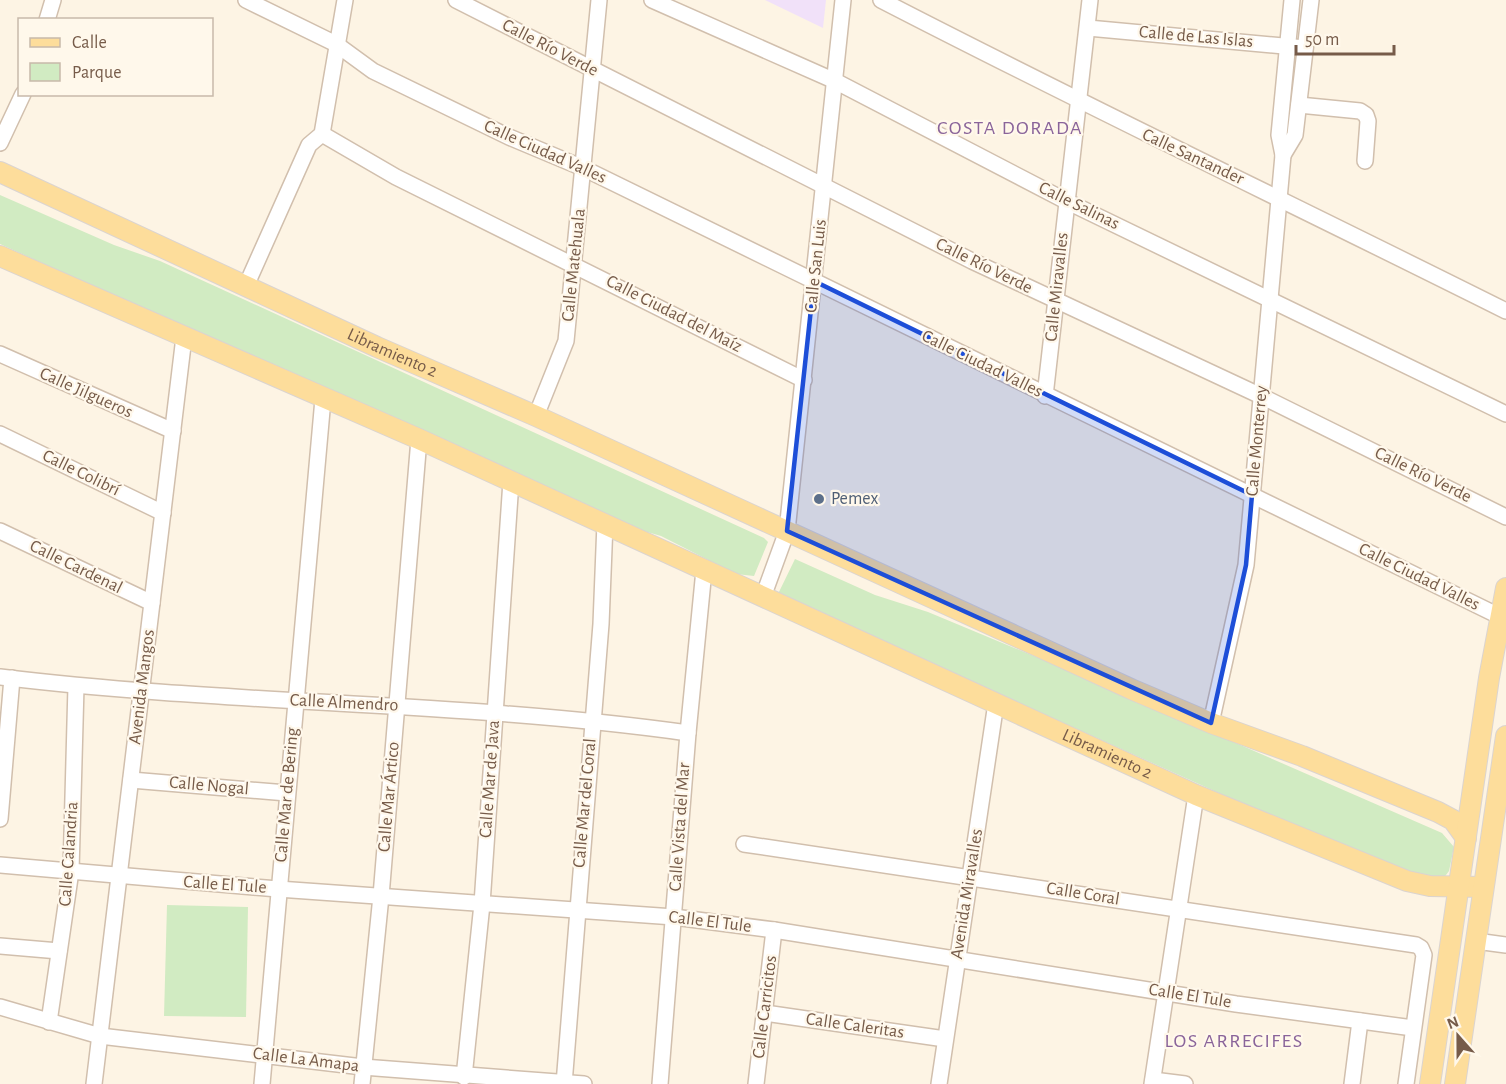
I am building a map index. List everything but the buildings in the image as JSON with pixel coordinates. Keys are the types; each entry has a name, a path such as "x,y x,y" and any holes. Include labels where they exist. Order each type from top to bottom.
{"main road":[{"name":"Libramiento 2","path":"0,172 377,347 536,416 1211,723 1302,756 1438,812 1453,820 1466,838"},
{"name":"Libramiento 2","path":"0,256 419,439 1196,795 1407,882 1430,886 1483,887"},
{"path":"1430,1084 1489,678 1506,588"},
{"path":"1455,1084 1506,736"},
{"path":"1466,838 1489,843"}],"street":[{"path":"48,18 53,0"},
{"name":"Calle Ciudad Valles","path":"246,0 336,44 373,71 583,168 1045,396 1501,617"},
{"path":"246,286 309,145 322,134 345,0"},
{"name":"Calle Matehuala","path":"536,416 566,341 598,0"},
{"name":"Calle Salinas","path":"652,0 835,81 1066,201 1270,297 1506,414"},
{"name":"Calle San Luis","path":"787,531 843,0"},
{"name":"Calle Santander","path":"881,0 1079,103 1280,198 1506,311"},
{"name":"Calle Miravalles","path":"1045,396 1090,0"},
{"name":"Calle Monterrey","path":"1211,723 1246,565 1280,198 1283,155 1279,135 1292,0"},
{"name":"Calle Monterrey","path":"1283,155 1295,135 1311,0"},
{"name":"Calle Río Verde","path":"461,3 972,261 1262,396 1506,517"},
{"name":"Calle de Las Islas","path":"1088,28 1305,48"},
{"path":"0,142 21,96"},
{"path":"1299,105 1360,111 1366,114 1368,121 1365,161"},
{"name":"Calle Ciudad del Maíz","path":"322,134 396,177 804,380"},
{"name":"Avenida Mangos","path":"94,1084 184,337"},
{"name":"Calle Jilgueros","path":"0,354 173,431"},
{"name":"Calle Mar de Bering","path":"262,1084 323,399"},
{"name":"Calle Colibrí","path":"0,434 163,513"},
{"name":"Calle Mar Ártico","path":"362,1084 381,896 419,439"},
{"name":"Calle Mar de Java","path":"464,1077 482,904 511,481"},
{"name":"Calle Mar del Coral","path":"564,1083 591,719 601,624 605,523"},
{"name":"Calle Cardenal","path":"0,531 152,603"},
{"path":"762,597 787,531"},
{"name":"Calle Vista del Mar","path":"660,1084 688,733 704,570"},
{"path":"0,819 6,678"},
{"name":"Calle Almendro","path":"6,678 141,691 397,705 591,719 688,733"},
{"name":"Calle Calandria","path":"49,1022 71,871 76,686"},
{"name":"Avenida Miravalles","path":"939,1084 956,958 971,877 996,703"},
{"name":"Calle Nogal","path":"131,780 287,793"},
{"path":"1185,1084 1153,1082 1196,795"},
{"name":"Calle Coral","path":"744,844 1416,945 1421,948 1424,955 1413,1028"},
{"name":"Calle El Tule","path":"0,865 119,877 576,912 674,917 774,930 1166,992 1413,1028"},
{"name":"Calle Carricitos","path":"756,1084 774,930"},
{"path":"1476,941 1506,945"},
{"path":"0,946 59,951"},
{"name":"Calle La Amapa","path":"0,1007 100,1036 363,1067 464,1077 584,1084"},
{"name":"Calle Caleritas","path":"765,1013 945,1039"},
{"path":"1352,1084 1360,1021"},
{"path":"1406,1084 1413,1028"}],"highlighted area":[{"path":"814,281 1252,495 1246,565 1211,723 787,531"}],"shaded area":[{"path":"765,0 826,0 823,28"}],"green space":[{"path":"0,195 114,245 160,261 764,538 768,542 754,576 736,574 661,536 620,524 0,244"},
{"path":"795,559 875,595 928,612 1089,679 1442,833 1454,847 1449,871 1443,879 1424,877 1272,817 778,594"},
{"path":"167,905 248,907 246,1017 164,1016"}],"place":[{"name":"Pemex","path":"819,499"}],"district":[{"name":"COSTA DORADA","path":"1010,128"},
{"name":"LOS ARRECIFES","path":"1234,1041"}]}
